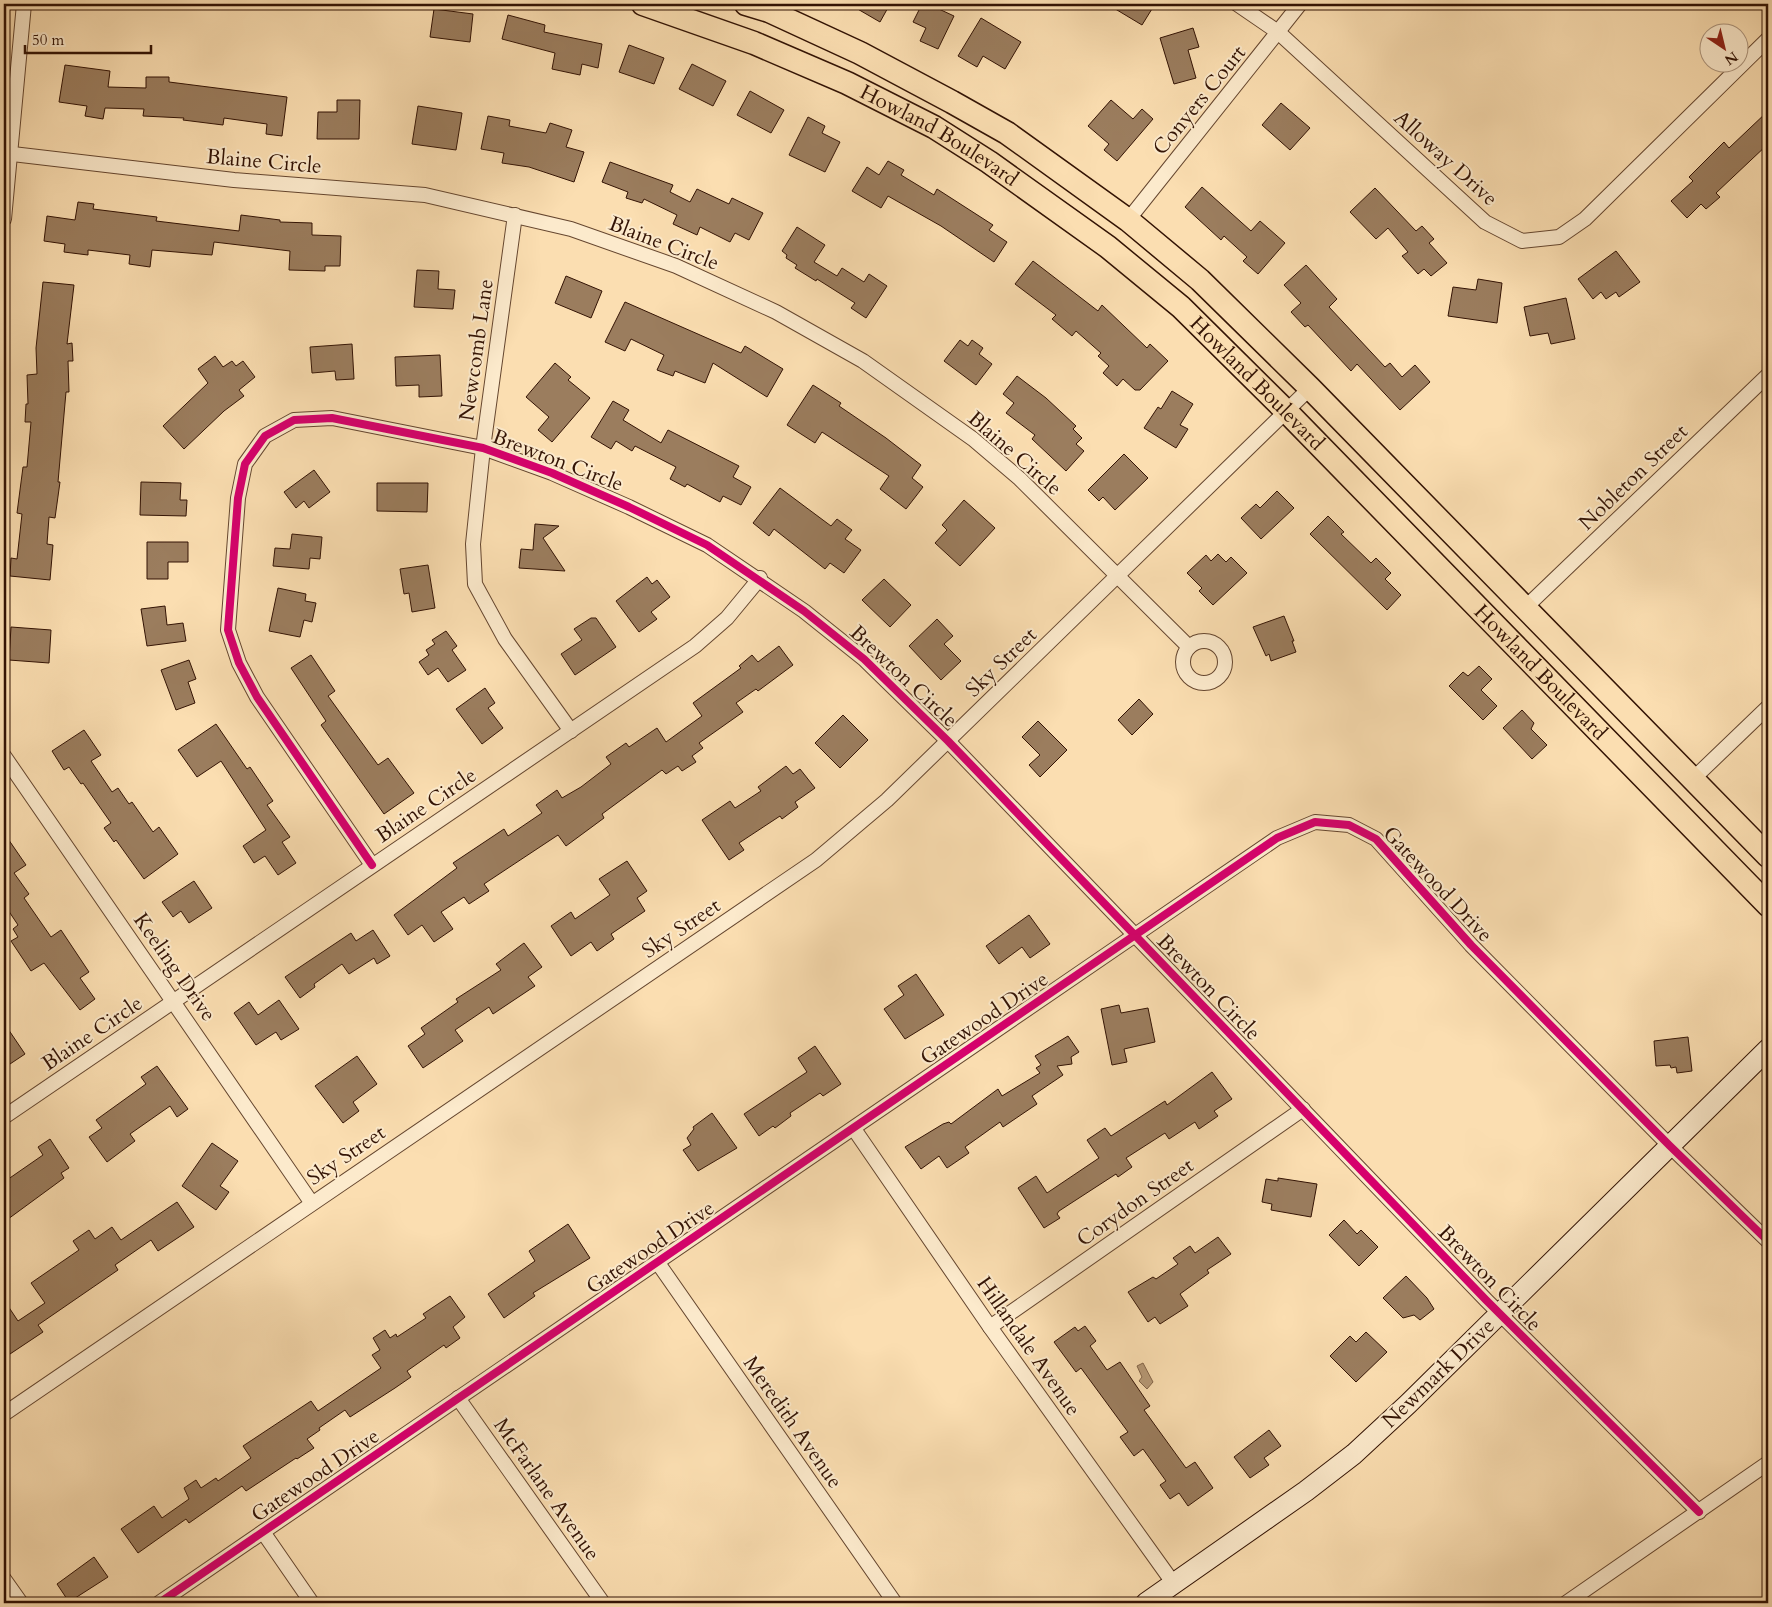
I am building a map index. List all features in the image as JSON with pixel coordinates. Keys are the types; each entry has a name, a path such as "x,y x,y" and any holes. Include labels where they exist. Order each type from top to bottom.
{"main road":[{"name":"Howland Boulevard","path":"643,4 754,44 847,83 934,127 989,162 1108,247 1182,307 1768,905"},
{"name":"Howland Boulevard","path":"746,4 770,8 860,53 1006,134 1128,220 1200,280 1310,388 1526,607 1768,856"}],"street":[{"path":"4,219 7,153 24,4"},
{"name":"Alloway Drive","path":"1237,4 1278,32 1485,222 1522,240 1559,238 1585,219 1768,40"},
{"name":"Conyers Court","path":"1128,220 1300,4"},
{"name":"Blaine Circle","path":"7,153 234,180 424,195 571,229 676,266 776,312 863,361 973,439 1020,479 1189,647"},
{"name":"Newcomb Lane","path":"515,215 483,448 473,544 475,584 505,639 571,731"},
{"name":"Nobleton Street","path":"1526,607 1768,375"},
{"name":"Sky Street","path":"4,1414 311,1202 816,860 887,800 1310,388"},
{"name":"Brewton Circle","path":"372,866 257,697 239,663 228,630 238,498 245,464 265,436 294,420 332,418 483,448 552,473 629,507 707,545 760,578 864,659 948,741 1499,1313 1699,1512"},
{"name":"Blaine Circle","path":"4,1117 695,646 727,618 760,578"},
{"path":"1693,779 1768,707"},
{"name":"Keeling Drive","path":"4,756 311,1202"},
{"name":"Gatewood Drive","path":"159,1603 1277,838 1315,822 1349,825 1376,839 1471,944 1670,1146 1768,1241"},
{"name":"Newmark Drive","path":"1146,1603 1306,1491 1354,1454 1408,1404 1768,1049"},
{"name":"Corydon Street","path":"990,1327 1303,1109"},
{"name":"Hillandale Avenue","path":"854,1128 990,1327 1174,1584"},
{"name":"Meredith Avenue","path":"658,1262 895,1603"},
{"name":"McFarlane Avenue","path":"458,1398 603,1603"},
{"path":"1566,1603 1768,1463"},
{"path":"263,1532 312,1603"},
{"path":"4,1579 21,1603"}],"shaded area":[{"path":"1143,1363 1153,1382 1147,1389 1139,1381 1142,1377 1137,1366"}],"building":[{"path":"849,4 890,4 880,22"},
{"path":"922,4 928,4 954,16 938,49 920,41 926,28 913,22"},
{"path":"1107,4 1155,4 1142,25"},
{"path":"434,9 473,14 470,42 430,37"},
{"path":"508,15 545,25 544,32 602,44 598,68 582,64 580,75 552,69 555,53 502,39"},
{"path":"981,18 1021,42 1005,69 983,56 977,67 958,56"},
{"path":"1193,28 1199,47 1188,50 1196,78 1174,84 1160,38"},
{"path":"629,45 664,58 654,84 619,72"},
{"path":"692,64 726,81 713,106 679,89"},
{"path":"65,65 110,71 108,87 146,88 146,77 169,77 169,82 287,97 282,136 266,134 267,124 224,118 223,125 183,120 184,118 143,116 144,109 105,108 103,119 85,116 87,106 59,102"},
{"path":"750,91 784,110 771,133 737,115"},
{"path":"337,100 360,100 359,139 317,139 318,112 337,112"},
{"path":"1111,100 1133,119 1142,109 1153,119 1117,161 1104,150 1109,144 1088,126"},
{"path":"1281,103 1310,128 1290,150 1262,125"},
{"path":"418,106 462,113 456,150 412,144"},
{"path":"1768,111 1768,144 1716,193 1720,197 1706,209 1701,204 1687,218 1671,201 1693,181 1689,177 1724,142 1729,148"},
{"path":"488,116 510,120 509,126 546,133 550,123 572,130 566,147 584,152 574,182 529,167 502,163 504,153 481,149"},
{"path":"808,117 825,126 822,133 840,142 825,172 789,155"},
{"path":"888,161 904,170 901,175 934,195 937,189 993,225 989,230 1007,242 994,262 941,226 888,196 881,208 852,191 867,167 879,175"},
{"path":"610,162 673,185 670,192 690,202 697,189 729,204 732,198 763,213 749,240 735,233 730,242 700,227 697,235 673,224 677,215 644,199 642,203 626,198 628,192 602,182"},
{"path":"1202,187 1251,231 1260,221 1285,243 1258,274 1243,261 1247,257 1224,236 1221,240 1185,207"},
{"path":"1375,188 1416,231 1422,226 1434,239 1429,243 1447,263 1431,276 1424,269 1418,274 1402,256 1408,252 1388,228 1376,239 1350,212"},
{"path":"78,202 94,204 93,209 157,217 156,221 239,231 241,215 280,220 280,222 312,223 312,235 341,236 340,266 325,266 325,271 289,270 290,251 214,242 212,255 152,250 150,267 129,264 130,255 88,250 88,255 64,252 65,244 44,241 47,216 75,220"},
{"path":"797,227 825,245 814,262 837,276 842,268 864,282 869,274 887,286 866,318 851,308 855,303 817,279 816,281 795,268 797,265 786,258 787,255 782,251"},
{"path":"1616,251 1640,282 1619,297 1616,292 1606,299 1601,292 1593,299 1578,279"},
{"path":"1033,261 1098,311 1102,305 1147,348 1150,344 1168,361 1140,390 1135,390 1123,379 1117,386 1103,373 1109,366 1098,356 1101,353 1076,331 1072,336 1052,319 1056,315 1015,284"},
{"path":"1306,265 1337,299 1329,307 1385,367 1390,363 1402,377 1415,365 1430,382 1400,410 1357,364 1351,371 1308,325 1305,327 1291,312 1301,303 1284,285"},
{"path":"417,270 439,271 438,289 455,290 453,309 414,307"},
{"path":"566,276 602,291 591,318 555,303"},
{"path":"1478,279 1502,283 1497,323 1448,316 1453,287 1476,290"},
{"path":"43,282 74,285 67,344 72,343 73,361 68,361 69,392 66,392 58,482 60,482 55,518 49,517 47,544 53,545 50,580 10,576 11,558 17,559 22,514 17,513 23,467 27,467 31,422 25,422 26,404 28,404 27,375 37,374 36,348"},
{"path":"1566,298 1575,339 1551,344 1548,333 1530,336 1524,307"},
{"path":"625,302 741,353 745,346 783,369 767,397 713,363 705,383 675,371 673,376 657,370 664,355 631,339 625,351 605,342"},
{"path":"960,340 968,346 972,340 983,348 979,354 992,364 976,385 944,361"},
{"path":"352,344 354,379 336,380 335,371 312,373 310,347"},
{"path":"440,355 442,396 419,397 419,385 396,386 395,357"},
{"path":"215,356 223,367 232,361 236,366 243,361 255,377 239,390 244,396 224,411 184,449 163,426 208,383 198,369"},
{"path":"555,363 571,377 568,380 590,398 552,442 538,430 549,417 526,397"},
{"path":"1017,376 1046,398 1076,426 1073,429 1082,438 1076,444 1084,451 1066,471 1032,439 1035,435 1006,413 1014,403 1003,394"},
{"path":"813,385 841,403 839,406 921,465 912,478 923,487 906,509 880,489 889,476 822,432 815,443 787,425"},
{"path":"1172,391 1193,404 1180,425 1188,429 1176,448 1144,428 1158,407 1161,409"},
{"path":"613,401 629,410 623,420 661,443 668,430 739,466 733,477 751,487 741,505 723,496 720,502 687,484 685,487 670,479 676,467 635,446 632,451 616,441 611,449 591,437"},
{"path":"1124,454 1148,478 1115,510 1103,497 1099,501 1088,490"},
{"path":"314,470 330,492 309,508 304,501 296,508 284,492"},
{"path":"141,482 181,483 180,500 187,500 186,516 140,515"},
{"path":"377,483 428,483 427,512 377,511"},
{"path":"780,488 831,526 837,519 852,530 845,539 861,550 844,573 830,563 825,569 774,529 769,536 753,523"},
{"path":"1277,491 1294,508 1261,539 1241,518 1256,504 1260,508"},
{"path":"964,500 995,528 960,566 935,543 947,530 942,525"},
{"path":"1328,516 1344,532 1341,534 1371,563 1376,558 1391,573 1385,579 1401,595 1387,610 1310,534"},
{"path":"535,524 559,526 543,538 565,571 519,568 521,549 533,550"},
{"path":"292,534 322,537 320,559 310,558 309,569 273,566 275,548 290,549"},
{"path":"147,542 188,542 188,562 168,562 168,579 147,579"},
{"path":"1218,554 1226,562 1231,557 1247,573 1213,605 1199,591 1202,588 1187,573 1206,555 1211,561"},
{"path":"428,565 435,608 412,612 409,593 404,594 400,569"},
{"path":"647,577 652,584 657,580 670,597 651,612 657,619 639,632 616,601"},
{"path":"884,579 911,605 890,627 862,600"},
{"path":"278,588 306,594 305,601 316,603 312,622 304,620 300,637 269,631"},
{"path":"165,606 167,625 183,623 186,641 147,646 141,609"},
{"path":"1284,616 1294,641 1292,641 1296,652 1271,661 1269,654 1266,656 1253,627"},
{"path":"591,618 596,618 616,647 575,675 561,654 582,640 574,629"},
{"path":"937,619 953,636 944,644 961,661 941,680 909,646"},
{"path":"11,627 51,630 49,663 9,660"},
{"path":"446,631 457,646 452,650 466,670 448,682 438,668 428,675 419,662 429,655 426,650 435,644 432,640"},
{"path":"779,646 793,665 758,691 756,689 736,703 743,712 699,743 703,748 692,756 696,762 682,771 678,766 666,774 662,770 602,814 604,818 566,846 558,835 484,884 489,891 469,904 464,897 441,912 453,929 434,942 422,925 408,935 394,915 457,868 453,863 504,829 508,836 542,813 536,805 557,790 562,798 581,787 611,764 606,757 626,743 629,747 657,728 666,742 702,716 693,703 741,668 739,666 752,655 758,662"},
{"path":"311,655 335,691 328,696 378,765 388,758 414,793 384,814 321,725 326,721 291,668"},
{"path":"189,660 196,679 188,682 195,703 176,710 161,670"},
{"path":"1479,666 1492,679 1481,690 1497,706 1483,720 1449,686 1463,672 1468,676"},
{"path":"485,688 495,703 488,708 503,728 482,744 456,709"},
{"path":"1139,699 1153,714 1132,735 1118,720"},
{"path":"1522,710 1534,723 1531,729 1547,745 1532,759 1503,728"},
{"path":"843,715 868,740 840,768 815,743"},
{"path":"1038,721 1067,750 1040,777 1029,765 1040,755 1022,737"},
{"path":"216,724 247,769 250,767 273,801 267,805 290,837 282,842 296,863 278,875 265,856 254,863 243,846 266,830 221,761 197,777 178,750"},
{"path":"84,730 101,755 91,761 112,792 118,788 129,804 132,802 153,832 159,827 178,854 144,879 116,840 114,842 104,828 111,823 83,783 81,784 69,767 64,770 52,751"},
{"path":"786,766 793,774 800,769 815,788 795,802 798,807 782,819 780,816 739,843 744,850 729,860 702,820 730,801 735,808 761,791 758,787"},
{"path":"4,833 26,865 14,873 29,894 24,898 51,937 61,930 89,972 80,978 95,999 80,1010 44,963 31,971 11,941 18,937 13,929 18,925 4,904"},
{"path":"627,861 647,891 637,898 645,911 611,934 614,939 597,951 591,942 571,956 551,926 571,912 575,919 610,895 599,879"},
{"path":"194,881 212,908 189,923 181,911 173,917 162,902"},
{"path":"1029,915 1050,944 1030,958 1022,947 999,964 986,946"},
{"path":"373,930 390,956 377,964 374,958 349,974 342,964 314,984 315,987 300,998 285,977 351,933 356,941"},
{"path":"524,943 542,967 528,977 535,986 493,1014 489,1007 455,1030 463,1041 423,1068 408,1046 425,1034 421,1028 458,1002 456,999 501,970 496,964"},
{"path":"916,974 944,1015 905,1039 884,1009 904,995 898,986"},
{"path":"279,1000 299,1029 281,1040 276,1032 256,1045 234,1013 249,1002 258,1015"},
{"path":"1119,1005 1121,1013 1148,1008 1155,1042 1124,1049 1127,1062 1112,1065 1101,1009"},
{"path":"4,1023 25,1054 4,1068"},
{"path":"1068,1036 1079,1052 1071,1057 1072,1064 1057,1066 1063,1075 1032,1096 1037,1104 1003,1127 1000,1122 965,1147 969,1153 947,1168 939,1156 921,1169 905,1147 943,1124 949,1122 951,1124 998,1089 1002,1096 1040,1073 1036,1068 1041,1065 1035,1056"},
{"path":"1688,1037 1692,1071 1677,1073 1676,1067 1671,1068 1670,1065 1656,1066 1654,1041"},
{"path":"815,1046 841,1084 823,1096 820,1093 790,1113 791,1116 775,1128 773,1126 759,1136 744,1114 807,1072 798,1058"},
{"path":"357,1056 377,1084 353,1102 359,1111 343,1123 315,1086"},
{"path":"157,1066 188,1109 177,1117 170,1106 130,1134 135,1141 107,1162 89,1137 102,1128 96,1120 146,1084 141,1077"},
{"path":"1212,1072 1232,1099 1214,1111 1218,1116 1199,1129 1195,1122 1169,1139 1165,1133 1126,1158 1132,1167 1118,1177 1116,1174 1059,1211 1057,1214 1060,1218 1044,1228 1018,1188 1036,1176 1047,1193 1099,1158 1087,1140 1105,1128 1111,1136 1165,1101 1167,1105"},
{"path":"712,1113 737,1148 698,1171 683,1150 691,1145 687,1138 694,1129 693,1127"},
{"path":"50,1139 69,1168 61,1173 64,1178 4,1222 4,1182 43,1155 38,1147"},
{"path":"212,1143 238,1161 220,1186 229,1192 216,1210 182,1186"},
{"path":"1278,1178 1317,1184 1311,1217 1271,1210 1272,1204 1262,1202 1266,1179 1278,1181"},
{"path":"177,1202 194,1227 158,1251 151,1240 115,1265 118,1270 38,1325 43,1332 4,1358 4,1300 18,1321 45,1303 31,1283 79,1250 73,1241 89,1230 95,1239 112,1227 121,1240"},
{"path":"1344,1220 1357,1234 1361,1230 1378,1247 1359,1266 1329,1235"},
{"path":"568,1224 590,1258 533,1293 535,1296 504,1318 488,1294 535,1261 529,1251"},
{"path":"1218,1237 1231,1254 1207,1270 1209,1273 1180,1294 1188,1306 1160,1324 1155,1317 1148,1322 1128,1292 1153,1277 1156,1279 1178,1264 1173,1258 1190,1246 1195,1253"},
{"path":"1406,1276 1427,1298 1434,1309 1420,1320 1414,1315 1403,1318 1383,1298"},
{"path":"450,1296 465,1317 453,1327 460,1338 446,1348 444,1345 407,1371 411,1377 350,1417 345,1410 319,1428 320,1430 307,1439 314,1448 246,1491 242,1486 189,1523 186,1519 138,1553 121,1529 154,1506 162,1518 189,1499 184,1488 196,1480 201,1488 216,1478 218,1481 251,1458 243,1446 311,1401 318,1411 381,1368 372,1355 380,1350 373,1338 385,1330 390,1338 396,1334 397,1337 426,1318 423,1314"},
{"path":"1085,1326 1096,1341 1090,1346 1107,1370 1120,1362 1150,1406 1144,1410 1186,1468 1195,1462 1213,1488 1188,1506 1179,1493 1170,1499 1160,1485 1166,1481 1143,1449 1134,1456 1120,1437 1128,1432 1081,1368 1076,1372 1054,1342 1075,1327 1078,1331"},
{"path":"1366,1332 1387,1352 1356,1382 1330,1356 1350,1336 1356,1342"},
{"path":"1269,1430 1281,1446 1264,1458 1269,1465 1250,1478 1234,1457"},
{"path":"94,1557 108,1577 69,1602 57,1584"}],"cycle path":[{"path":"372,865 257,697 239,663 228,630 238,498 245,464 265,436 294,420 332,418 483,448 552,473 629,507 707,545 804,611 864,659 948,741 1486,1300 1699,1512"},
{"path":"159,1603 1277,838 1315,822 1349,825 1376,839 1471,945 1670,1146 1768,1241"}]}
